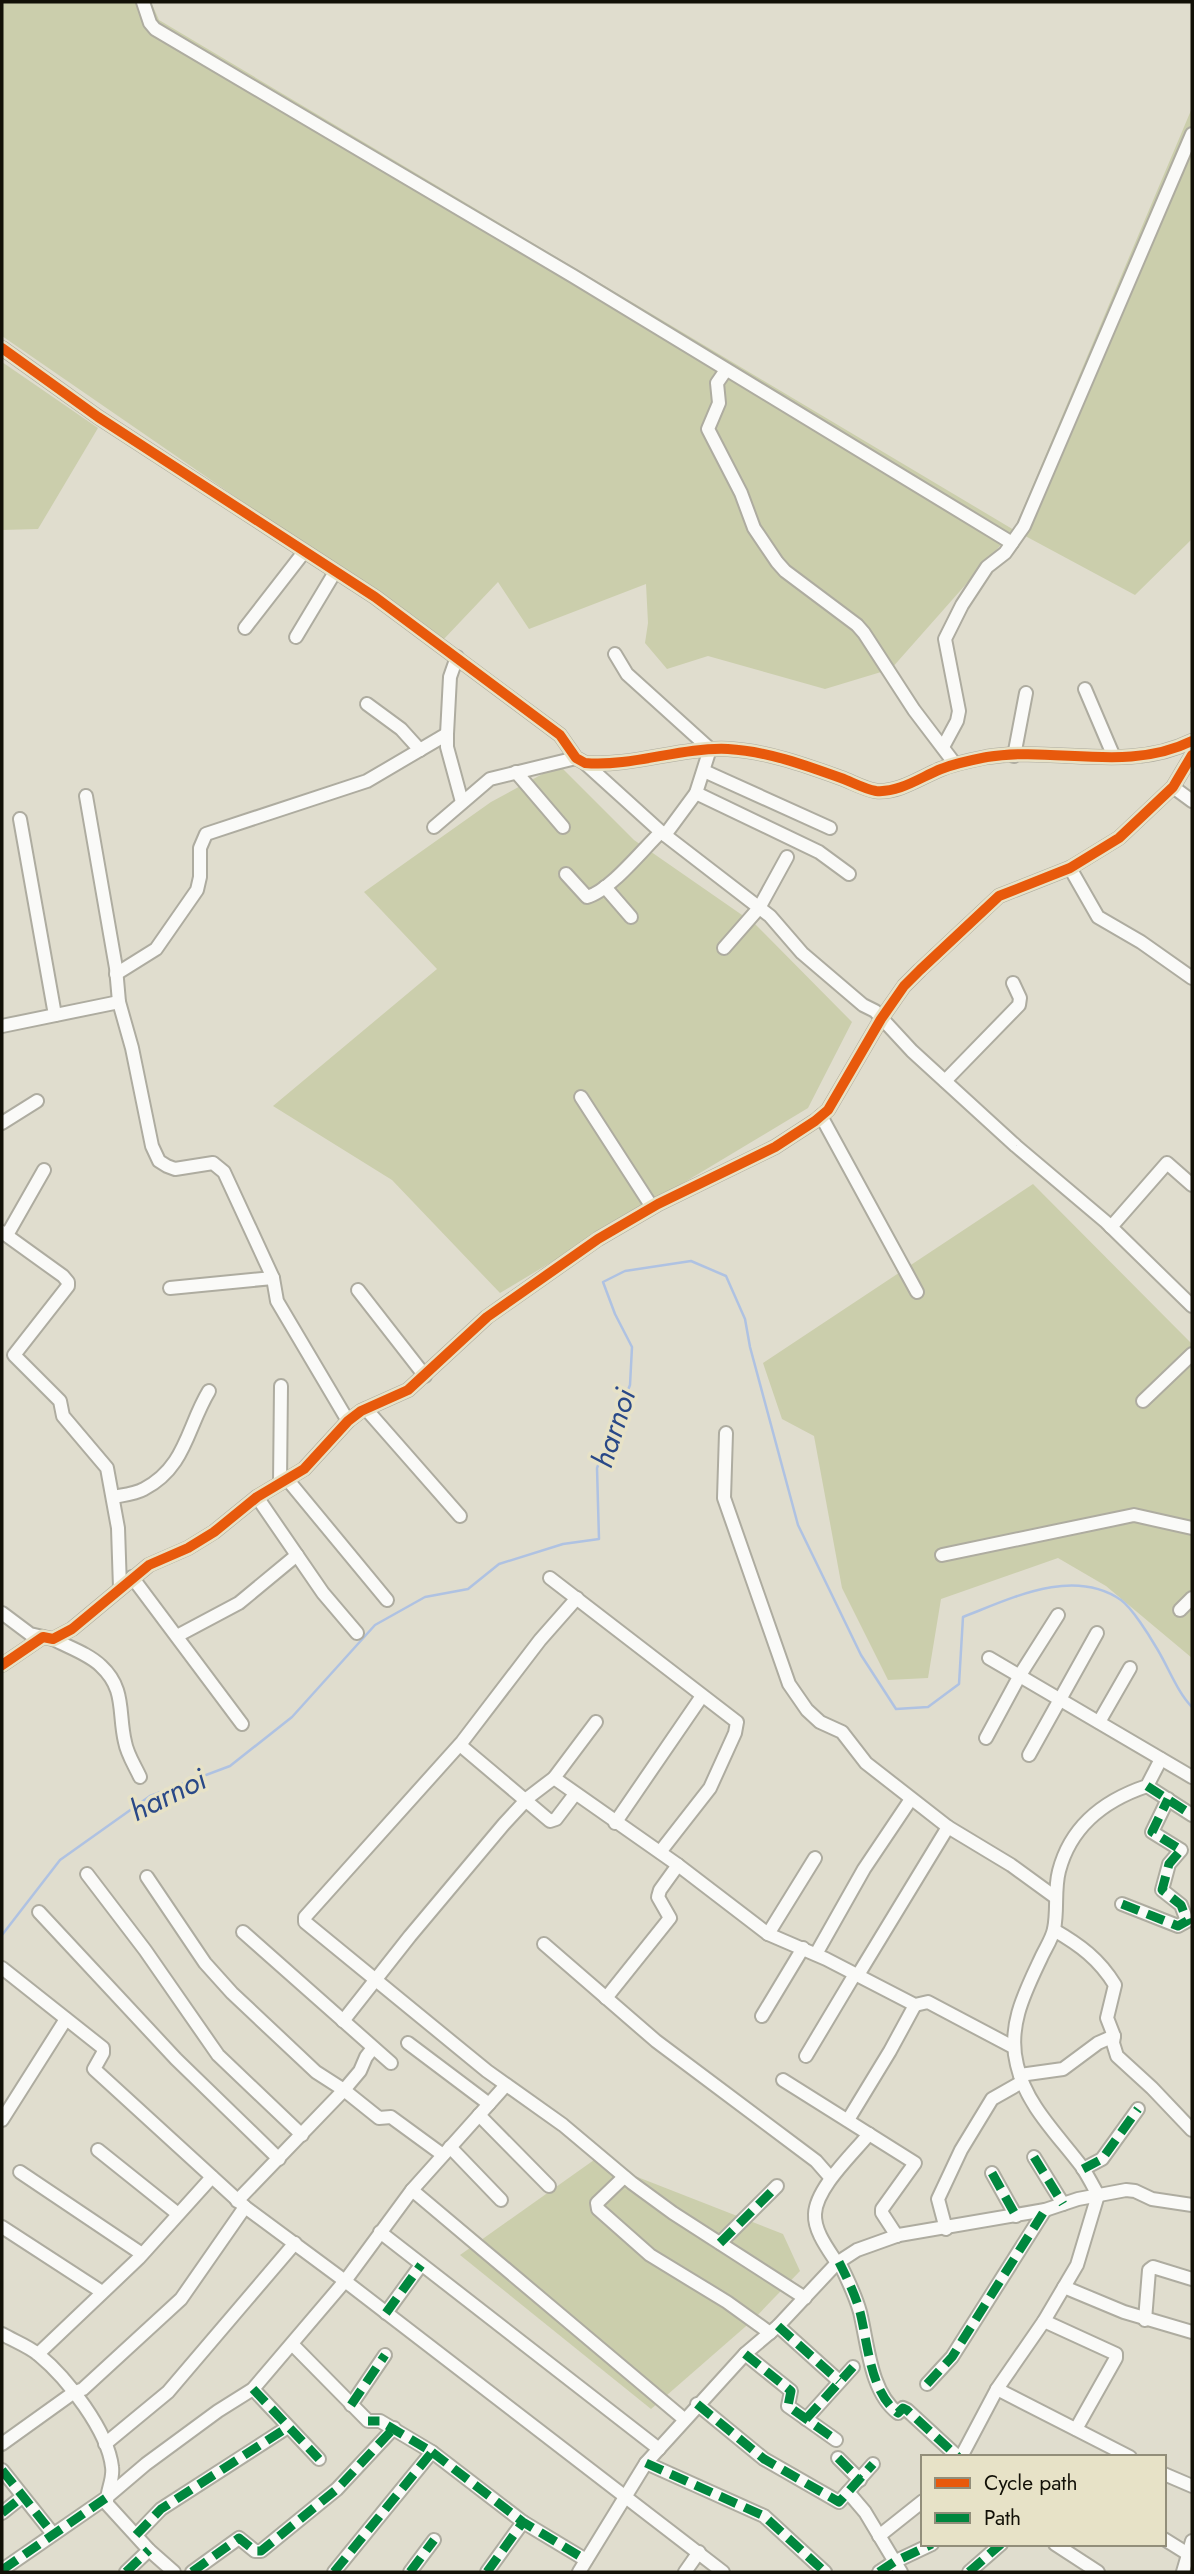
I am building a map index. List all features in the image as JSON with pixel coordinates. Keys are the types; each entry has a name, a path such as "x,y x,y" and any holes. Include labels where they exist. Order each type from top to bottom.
{"street":[{"path":"143,2 150,23 155,29 573,276 1012,543"},
{"path":"943,747 957,721 959,711 945,639 962,605 987,567 1002,556 1024,526 1192,134"},
{"path":"2,348 98,417 375,597 560,735 581,761 663,833 770,916 802,953 863,1005 874,1011 1016,1146 1111,1227 1192,1307"},
{"path":"726,370 717,383 719,403 708,429 741,493 754,528 785,571 864,633 914,710 955,764"},
{"path":"245,628 304,552"},
{"path":"296,636 335,572"},
{"path":"615,654 627,674 710,749"},
{"path":"457,657 450,677 446,734 462,802"},
{"path":"1085,689 1114,757"},
{"path":"1014,756 1026,693"},
{"path":"368,704 401,729 419,751"},
{"path":"116,974 156,949 197,890 200,848 206,834 367,781 446,734"},
{"path":"434,827 490,779 581,761 653,758 710,749 748,751 876,791 909,784 955,764 990,757 1114,757 1163,753 1192,741"},
{"path":"566,874 587,897 605,887 663,833 696,793 710,749"},
{"path":"2,1665 48,1638 72,1629 149,1565 188,1548 214,1532 257,1496 304,1469 348,1421 366,1409 408,1390 498,1310 598,1239 652,1207 775,1147 821,1116 828,1110 881,1019 904,986 999,896 1070,868 1119,838 1173,787 1192,755"},
{"path":"704,771 830,828"},
{"path":"516,772 563,827"},
{"path":"1173,787 1192,801"},
{"path":"696,793 819,852 849,874"},
{"path":"86,796 119,1002 132,1048 152,1146 159,1161 175,1169 213,1163 218,1166 229,1183 273,1278 277,1301 348,1421"},
{"path":"20,819 55,1015"},
{"path":"724,948 759,908 786,857"},
{"path":"1070,868 1091,909 1098,917 1141,942 1192,978"},
{"path":"605,887 631,918"},
{"path":"945,1081 1019,1005 1020,998 1013,983"},
{"path":"2,1026 119,1002"},
{"path":"581,1097 652,1207"},
{"path":"2,1123 37,1101"},
{"path":"821,1116 917,1293"},
{"path":"1111,1227 1167,1163 1192,1185"},
{"path":"44,1170 4,1233 63,1276 68,1286 13,1355 60,1401 63,1416 107,1468 118,1528 120,1588"},
{"path":"170,1288 273,1278"},
{"path":"358,1290 425,1376"},
{"path":"1143,1401 1192,1354"},
{"path":"2,1358 16,1359"},
{"path":"281,1386 284,1481 387,1600"},
{"path":"113,1497 143,1490 161,1478 179,1458 209,1391"},
{"path":"366,1409 460,1516"},
{"path":"726,1433 724,1498 789,1684 807,1710 820,1722 842,1732 866,1763 948,1828 1011,1865 1055,1897"},
{"path":"257,1496 323,1593 356,1633"},
{"path":"942,1555 1134,1515 1192,1528"},
{"path":"177,1636 239,1603 297,1555"},
{"path":"132,1577 242,1724"},
{"path":"550,1578 737,1722 710,1787 660,1852"},
{"path":"576,1598 540,1640 460,1745 305,1917 305,1922 506,2085 563,2125 663,2206 805,2298"},
{"path":"1180,1610 1192,1598"},
{"path":"2,1612 30,1634 48,1638 101,1666 121,1698 125,1746 140,1777"},
{"path":"986,1738 1020,1675 1058,1615"},
{"path":"1029,1755 1097,1633"},
{"path":"989,1658 1192,1777"},
{"path":"1099,1722 1130,1668"},
{"path":"615,1823 702,1696"},
{"path":"343,2021 525,1801 554,1778 596,1722"},
{"path":"460,1745 550,1821 556,1819 575,1794"},
{"path":"961,2455 997,2389 1044,2321 1077,2265 1097,2195 1083,2169 1051,2129 1021,2078 1013,2047 1020,2003 1054,1930 1059,1869 1074,1835 1099,1809 1120,1795 1146,1786 1161,1759"},
{"path":"554,1778 678,1865 768,1934 816,1954 915,2005 928,2002 1013,2047"},
{"path":"1146,1786 1192,1815"},
{"path":"816,1954 864,1869 911,1799"},
{"path":"1122,1904 1178,1926 1190,1922 1181,1905 1162,1890 1169,1864 1181,1850 1152,1832 1168,1799"},
{"path":"806,2056 948,1828"},
{"path":"768,1934 815,1858"},
{"path":"606,1998 670,1918 658,1897 678,1865"},
{"path":"87,1874 145,1950 218,2055 302,2135"},
{"path":"146,1877 205,1963 232,1993 316,2072 379,2118 391,2117 447,2151 500,2200"},
{"path":"38,1912 176,2059 279,2159"},
{"path":"1054,1930 1084,1948 1115,1984 1107,2018 1114,2036 1117,2056 1192,2130"},
{"path":"243,1933 391,2063"},
{"path":"544,1944 697,2073 816,2161 830,2177"},
{"path":"762,2016 803,1948"},
{"path":"2,1968 103,2048 94,2069 241,2204 723,2572"},
{"path":"848,2120 915,2005"},
{"path":"2,2120 66,2019"},
{"path":"946,2229 938,2199 961,2150 992,2099 1021,2078 1063,2068 1098,2043 1114,2036"},
{"path":"408,2043 489,2104"},
{"path":"2,2444 82,2389 181,2299 241,2204 344,2090 360,2071 373,2048"},
{"path":"783,2080 915,2163 882,2209 897,2236"},
{"path":"4,2570 106,2498 146,2464 218,2411 253,2389 345,2281 412,2190 506,2085"},
{"path":"1083,2169 1102,2159 1138,2109"},
{"path":"479,2115 549,2186"},
{"path":"869,2134 842,2168 830,2177 823,2188 814,2215 821,2238 853,2290 881,2391 898,2413 904,2408 907,2410 958,2455"},
{"path":"98,2150 178,2214"},
{"path":"1034,2157 1063,2204"},
{"path":"20,2172 142,2255"},
{"path":"992,2173 1016,2216"},
{"path":"624,2176 597,2203 598,2209 650,2255 774,2329 839,2381"},
{"path":"38,2354 142,2255 212,2177"},
{"path":"720,2243 777,2186"},
{"path":"412,2190 684,2419"},
{"path":"579,2572 646,2463 745,2354 774,2329 838,2262 857,2250 897,2236 1016,2216 1126,2190 1152,2199 1192,2205"},
{"path":"927,2384 952,2357 1045,2210"},
{"path":"2,2227 102,2292"},
{"path":"380,2232 659,2449"},
{"path":"106,2444 168,2392 295,2243"},
{"path":"386,2313 422,2265"},
{"path":"1145,2319 1149,2270 1153,2267 1192,2279"},
{"path":"1064,2287 1145,2319 1192,2332"},
{"path":"1044,2321 1116,2354 1076,2428"},
{"path":"2,2334 38,2354 73,2393 100,2430 112,2468 107,2504 149,2550 174,2572"},
{"path":"292,2344 368,2421 380,2421 432,2452 523,2522 586,2560"},
{"path":"745,2354 791,2391 788,2406 836,2440"},
{"path":"351,2404 385,2356"},
{"path":"806,2418 853,2367"},
{"path":"253,2389 319,2459"},
{"path":"997,2389 1126,2455"},
{"path":"697,2404 764,2459 839,2502 873,2465"},
{"path":"136,2535 162,2509 288,2427"},
{"path":"192,2572 239,2538 255,2551 261,2551 337,2489 394,2428"},
{"path":"334,2572 432,2452"},
{"path":"838,2458 860,2480"},
{"path":"646,2463 764,2516 825,2572"},
{"path":"2,2470 53,2534"},
{"path":"1166,2475 1192,2486"},
{"path":"848,2492 865,2512 897,2567"},
{"path":"2,2512 22,2497"},
{"path":"879,2536 921,2503"},
{"path":"487,2572 523,2522"},
{"path":"410,2572 434,2540"},
{"path":"1166,2540 1190,2547 1183,2572"},
{"path":"879,2572 897,2567 929,2546"},
{"path":"968,2572 998,2546"},
{"path":"1058,2546 1098,2572"},
{"path":"126,2572 149,2550"},
{"path":"685,2572 699,2552"}],"green space":[{"path":"2,2 151,2 159,20 1014,530 891,669 825,689 708,656 667,669 645,643 648,623 646,584 529,629 498,582 443,640 2,336"},
{"path":"1192,108 1192,539 1135,595 1014,530"},
{"path":"2,362 98,428 38,529 2,530"},
{"path":"559,765 634,840 755,924 852,1022 808,1108 500,1293 392,1180 273,1106 437,969 364,892 491,802"},
{"path":"1033,1184 1192,1344 1192,1658 1106,1586 1058,1558 941,1599 928,1678 888,1680 842,1588 814,1436 782,1419 763,1363"},
{"path":"594,2160 783,2234 800,2271 753,2320 651,2409 460,2255"}],"waterway":[{"name":"harnoi","path":"2,1935 60,1860 150,1796 230,1766 292,1717 375,1625 425,1597 468,1589 499,1564 563,1544 599,1539 597,1468 630,1385 632,1347 603,1282 625,1271 691,1261 726,1276 745,1319 750,1347 798,1525 861,1655 896,1709 928,1707 959,1684 963,1617 1022,1595 1063,1586 1102,1590 1121,1600 1149,1636 1192,1707"}],"marked path":[{"path":"1147,1786 1192,1815"},
{"path":"1122,1904 1178,1926 1187,1921 1181,1905 1162,1890 1169,1864 1181,1850 1152,1832 1168,1799"},
{"path":"1083,2169 1102,2159 1138,2109"},
{"path":"1034,2157 1063,2204"},
{"path":"992,2173 1016,2216"},
{"path":"720,2243 777,2186"},
{"path":"927,2384 952,2357 1045,2210"},
{"path":"839,2262 858,2305 872,2367 881,2393 898,2413 903,2408 907,2410 956,2455"},
{"path":"386,2313 421,2265"},
{"path":"778,2326 839,2381"},
{"path":"745,2354 791,2391 788,2406 836,2440"},
{"path":"351,2405 385,2355"},
{"path":"806,2419 853,2367"},
{"path":"253,2389 319,2459"},
{"path":"697,2404 764,2459 839,2502 873,2464"},
{"path":"334,2572 432,2452 380,2421 368,2421"},
{"path":"136,2535 161,2509 288,2427"},
{"path":"192,2572 239,2538 255,2551 261,2551 337,2489 394,2428"},
{"path":"432,2452 523,2522 586,2560"},
{"path":"838,2458 860,2480"},
{"path":"646,2463 764,2516 825,2572"},
{"path":"2,2470 53,2534"},
{"path":"2,2513 22,2497"},
{"path":"2,2570 106,2498"},
{"path":"487,2572 523,2522"},
{"path":"410,2572 434,2540"},
{"path":"879,2572 928,2546"},
{"path":"969,2572 999,2546"},
{"path":"126,2572 149,2550"}],"cycle path":[{"path":"2,348 98,417 375,597 560,735 576,758 585,763 621,762 710,749 742,750 785,759 867,789 885,791 947,767 987,757 1013,754 1117,757 1167,750 1192,741"},
{"path":"2,1665 43,1637 53,1639 72,1629 149,1565 188,1548 214,1532 257,1497 304,1469 348,1421 361,1411 408,1390 487,1317 598,1239 658,1204 775,1147 815,1121 828,1110 881,1019 904,986 920,970 999,896 1070,868 1119,838 1173,787 1192,755"}]}
